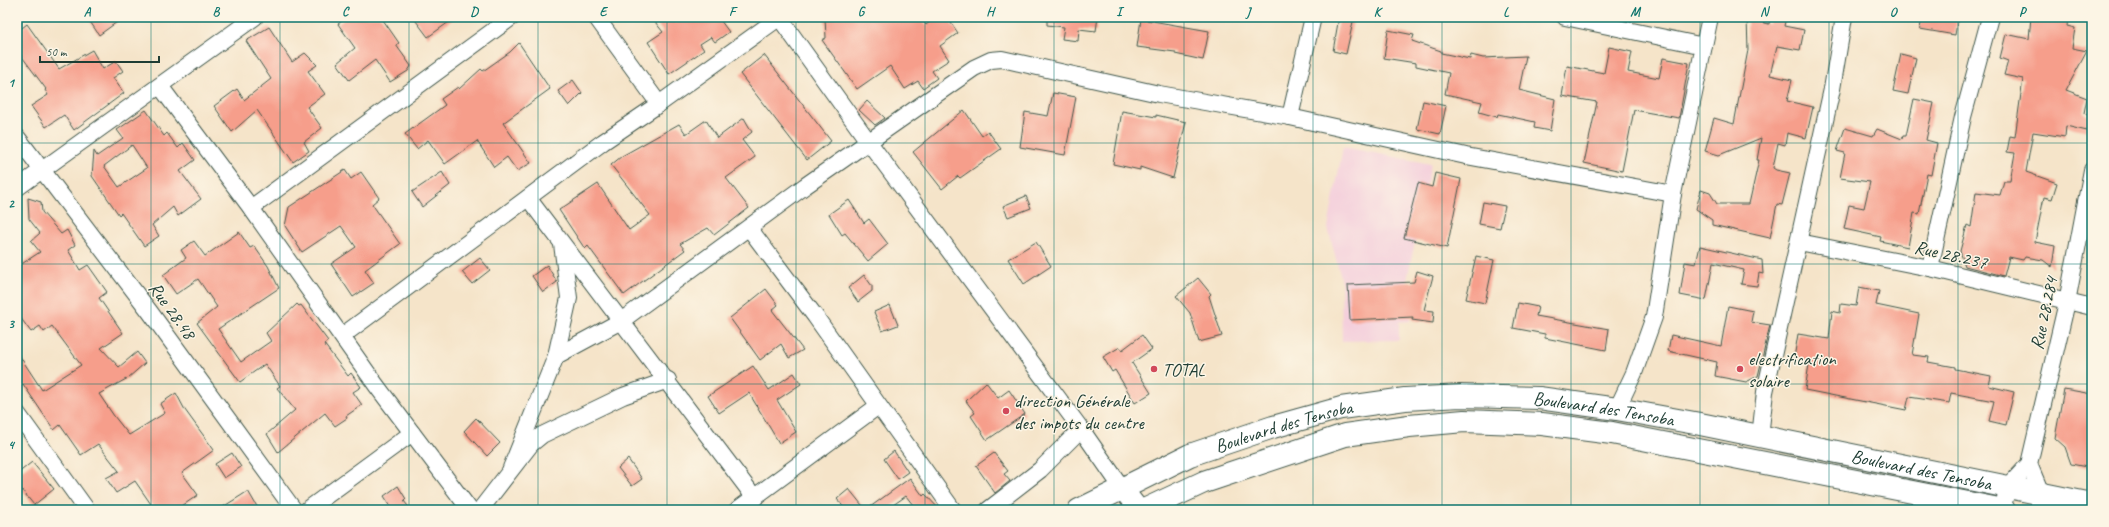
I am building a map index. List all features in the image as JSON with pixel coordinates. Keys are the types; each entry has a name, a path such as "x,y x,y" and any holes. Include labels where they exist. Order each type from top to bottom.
{"main road":[{"name":"Boulevard des Tensoba","path":"1079,510 1190,455 1273,427 1341,408 1405,399 1461,396 1539,398 1617,409 1700,424 2008,487 2040,502 2092,504"},
{"name":"Boulevard des Tensoba","path":"1144,510 1204,482 1345,434 1464,421 1542,424 1612,433 2003,510"}],"street":[{"path":"17,188 255,17"},
{"path":"251,208 512,17"},
{"path":"596,17 659,104"},
{"path":"342,336 603,142 659,104 780,17 868,141 1139,510"},
{"path":"1290,117 1313,17"},
{"path":"1565,17 1704,46"},
{"path":"1617,409 1634,373 1654,317 1673,194 1710,17"},
{"path":"1760,437 1765,392 1832,89 1844,17"},
{"path":"1930,268 1963,117 1990,17"},
{"path":"556,356 621,321 868,141 974,68 991,60 1002,59 1159,94 1290,117 1466,156 1673,194"},
{"path":"160,86 251,208 412,433 470,510"},
{"name":"Rue 28.48","path":"17,137 150,312 294,510"},
{"name":"Rue 28.284","path":"2029,464 2067,302 2092,170"},
{"path":"528,198 621,321 668,380 755,498"},
{"path":"749,228 815,316 953,510"},
{"path":"511,468 556,356 569,298 562,242"},
{"name":"Rue 28.237","path":"1799,242 1930,268 2092,307"},
{"path":"480,510 511,468 531,444 542,435 623,396 668,380"},
{"path":"737,510 755,498 812,453 878,406"},
{"path":"17,413 87,510"},
{"path":"988,510 1040,470 1081,429"},
{"path":"307,510 412,433"},
{"path":"2003,510 2008,487 2029,464"},
{"path":"2029,464 2040,502"}],"shaded area":[{"path":"1343,147 1431,164 1407,280 1410,321 1399,322 1399,340 1342,341 1341,278 1328,228"}],"building":[{"path":"87,17 124,17 99,35"},
{"path":"347,17 381,17 399,43 396,45 411,66 408,71 390,82 375,60 349,80 337,63 355,48 338,24"},
{"path":"413,17 456,17 428,37"},
{"path":"651,17 672,17 675,23 685,17 718,17 729,32 715,42 711,37 700,44 704,50 669,74 648,42 663,32"},
{"path":"825,17 920,17 926,25 936,17 947,17 958,33 940,46 949,60 932,71 937,78 923,88 918,81 905,89 890,66 857,89 822,40 826,38"},
{"path":"1047,17 1098,17 1096,31 1079,29 1078,41 1062,39 1064,27 1047,25"},
{"path":"1339,17 1354,17 1346,54 1333,51"},
{"path":"1770,17 1786,17 1784,26 1804,30 1800,50 1777,46 1770,75 1792,80 1787,101 1813,107 1806,138 1787,133 1785,145 1778,143 1773,168 1790,173 1782,205 1777,204 1770,238 1712,225 1712,220 1696,209 1701,190 1710,193 1717,204 1749,204 1759,160 1757,160 1761,138 1719,155 1705,151 1714,118 1734,124 1748,50 1747,18 1769,24"},
{"path":"1922,17 1958,17 1955,35 1920,29"},
{"path":"2031,17 2068,17 2067,26 2075,28 2072,48 2087,51 2066,90 2087,98 2084,113 2090,116 2087,131 2066,126 2065,137 2033,132 2026,172 2057,183 2052,199 2044,197 2035,242 2055,246 2052,267 2043,260 2025,257 2023,260 2009,257 2004,276 1965,266 1960,251 1967,225 1971,227 1976,192 2000,195 2004,181 2010,181 2015,153 2007,152 2010,136 2015,137 2023,79 2004,75 2008,61 2000,58 2006,34 2029,39"},
{"path":"1141,19 1209,31 1203,60 1175,54 1175,52 1137,47"},
{"path":"27,24 59,69 92,50 103,69 116,61 123,71 113,78 124,93 74,130 64,115 46,127 31,106 48,95 45,90 46,89 17,50 17,32"},
{"path":"269,27 292,62 305,53 317,65 308,71 325,94 307,107 322,128 304,142 309,151 293,162 257,110 232,132 214,106 237,89 244,100 271,79 246,41"},
{"path":"1388,30 1414,35 1412,41 1441,51 1441,53 1470,59 1471,55 1483,58 1526,56 1519,90 1555,99 1550,131 1534,128 1535,122 1498,114 1497,117 1479,112 1482,102 1445,94 1449,73 1416,66 1416,63 1384,58"},
{"path":"519,43 550,89 503,123 531,163 517,171 507,157 494,167 477,141 445,164 428,140 417,149 405,134 445,105 441,99 458,87 459,89 481,69 483,71 510,52"},
{"path":"1609,47 1632,52 1628,72 1659,78 1663,58 1689,63 1679,118 1634,110 1622,171 1584,163 1597,102 1562,96 1567,66 1604,73"},
{"path":"1901,54 1916,58 1908,94 1893,91"},
{"path":"764,55 831,141 807,160 740,74"},
{"path":"573,80 582,93 569,106 558,91"},
{"path":"1053,93 1076,97 1065,155 1020,147 1025,112 1048,116"},
{"path":"1914,99 1934,103 1926,140 1937,143 1931,175 1927,174 1919,214 1914,213 1908,247 1880,241 1881,237 1844,229 1849,205 1864,208 1870,182 1840,178 1845,153 1837,151 1845,128 1873,136 1877,129 1902,139 1903,136 1906,136"},
{"path":"867,101 885,118 875,125 859,110"},
{"path":"1423,101 1446,106 1440,134 1417,129"},
{"path":"146,110 164,136 167,133 178,148 183,143 195,160 180,171 201,199 178,216 173,207 152,225 159,236 144,246 121,213 119,215 92,176 94,151 97,156 123,138 117,130","holes":["132,145 147,168 119,187 104,166"]},
{"path":"964,110 982,136 988,131 1001,149 960,178 958,176 942,189 913,152"},
{"path":"1122,111 1156,117 1156,115 1186,122 1173,178 1140,167 1140,170 1113,164"},
{"path":"744,118 752,132 742,140 755,157 726,178 749,208 714,235 708,228 680,244 685,250 624,295 588,246 585,249 559,210 598,184 629,230 650,215 611,165 622,156 679,124 686,134 706,120 717,138"},
{"path":"345,170 351,179 361,172 379,198 372,204 400,244 365,270 374,283 353,297 331,264 356,247 341,226 302,252 285,226 289,207"},
{"path":"442,172 450,185 422,207 412,192"},
{"path":"1435,173 1461,179 1447,248 1404,238 1418,183 1432,187"},
{"path":"1026,196 1031,208 1008,217 1003,206"},
{"path":"28,198 41,202 42,212 61,234 67,230 75,245 68,250 80,270 88,265 107,292 99,298 123,333 101,348 119,367 137,352 145,363 128,378 99,394 114,416 129,435 165,413 160,404 176,393 185,410 214,450 182,473 198,495 176,510 155,510 135,481 116,493 106,478 119,471 98,444 81,455 60,425 54,430 23,384 17,387 17,352 42,390 81,365 52,326 44,332 40,326 31,332 17,313 17,267 40,252 31,241 40,233 29,219"},
{"path":"849,200 864,223 869,219 888,244 868,261 845,233 842,235 829,214"},
{"path":"1483,202 1505,206 1500,228 1479,224"},
{"path":"239,232 250,248 254,246 268,266 279,288 218,329 241,362 271,341 266,333 297,304 299,306 301,305 328,341 324,344 348,376 351,373 361,387 353,392 362,405 346,416 347,418 335,426 325,413 278,452 267,434 295,410 277,388 280,386 265,364 240,382 197,323 217,307 198,279 176,294 163,275 186,258 181,250 194,241 205,256"},
{"path":"1036,242 1051,266 1024,284 1008,259"},
{"path":"1700,246 1762,260 1763,274 1759,273 1757,286 1741,284 1744,270 1713,263 1706,300 1680,295 1685,262 1696,264"},
{"path":"1476,256 1494,260 1485,303 1466,299"},
{"path":"480,258 490,270 472,284 462,272"},
{"path":"547,265 557,282 543,292 532,276"},
{"path":"1417,271 1433,276 1424,310 1434,311 1433,323 1412,320 1413,317 1350,320 1348,285 1414,282"},
{"path":"864,275 872,286 872,291 858,302 848,288"},
{"path":"1198,278 1211,294 1209,296 1222,336 1199,342 1190,313 1176,296"},
{"path":"1859,287 1879,291 1876,305 1919,314 1912,355 1929,357 1928,362 1991,376 1989,386 2014,392 2006,425 1989,421 1994,401 1951,393 1949,403 1909,397 1906,410 1805,390 1809,364 1794,358 1798,334 1829,339 1832,311 1840,313 1841,304 1856,306"},
{"path":"766,289 778,305 772,310 803,350 789,358 781,344 760,360 730,318"},
{"path":"1518,303 1538,307 1536,316 1609,329 1606,350 1545,338 1545,334 1513,328"},
{"path":"890,305 898,325 882,331 874,312"},
{"path":"1728,306 1753,311 1751,322 1770,325 1758,376 1746,382 1715,376 1717,362 1668,351 1671,335 1721,346"},
{"path":"1142,335 1152,349 1132,363 1151,393 1135,403 1115,370 1112,372 1103,357 1120,347 1122,350"},
{"path":"753,366 769,390 794,373 801,384 777,400 796,432 779,443 749,393 719,413 708,396"},
{"path":"986,382 998,398 1009,390 1025,414 987,440 971,416 975,413 966,401"},
{"path":"2064,389 2092,394 2092,468 2071,464 2065,447 2055,438"},
{"path":"476,418 500,443 487,456 464,431"},
{"path":"894,451 908,472 898,479 884,459"},
{"path":"232,453 241,467 224,478 215,464"},
{"path":"994,453 1008,471 1004,474 1010,481 995,493 976,466"},
{"path":"628,459 642,479 632,486 618,468"},
{"path":"32,462 54,489 34,505 17,484 17,474"},
{"path":"910,478 923,496 925,494 940,510 908,510 913,505 906,496 886,510 866,510"},
{"path":"398,486 406,499 404,501 411,510 393,510 384,496"},
{"path":"849,489 866,510 846,510 837,499"},
{"path":"248,491 259,510 218,510 242,495"}],"place":[{"name":"TOTAL","path":"1154,369"},
{"name":"electrification solaire","path":"1740,369"},
{"name":"direction Générale des impots du centre","path":"1006,411"}]}
